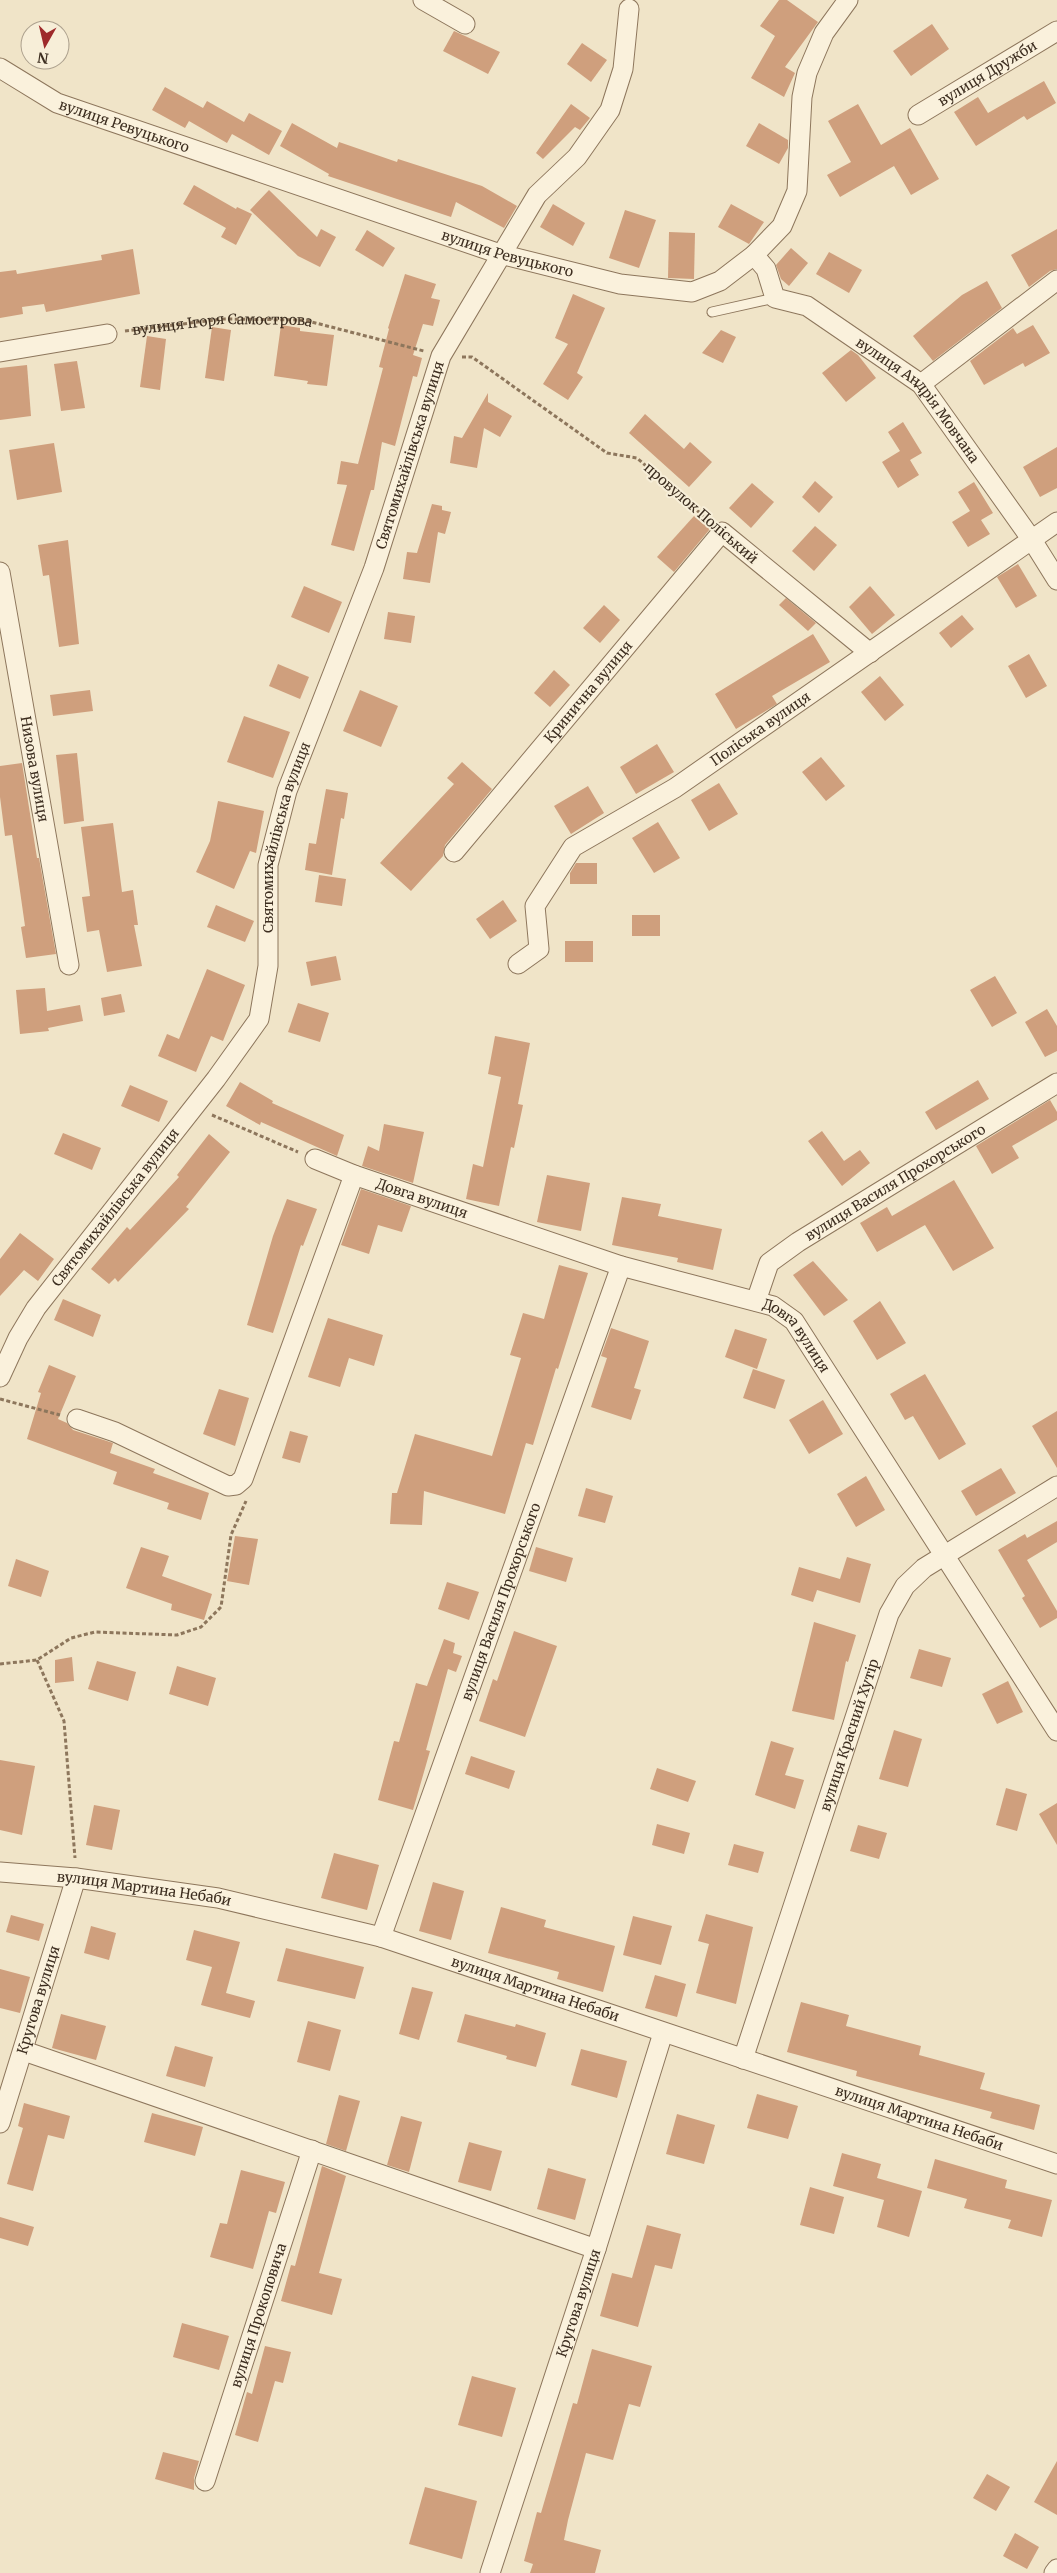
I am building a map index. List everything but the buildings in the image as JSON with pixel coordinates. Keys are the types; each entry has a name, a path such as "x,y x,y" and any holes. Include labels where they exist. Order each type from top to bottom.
{"street":[{"path":"424,0 465,24"},
{"name":"вулиця Ревуцького","path":"0,68 57,103 500,254 620,284 692,292 760,262 782,226 797,191 802,97 807,73 824,33 848,0"},
{"name":"Святомихайлівська вулиця","path":"0,1378 18,1338 36,1308 216,1080 259,1019 268,966 268,865 287,791 371,576 441,356 500,254 537,195 578,157 610,110 623,69 629,9"},
{"name":"вулиця Дружби","path":"918,115 1057,31"},
{"path":"760,262 775,298"},
{"path":"921,384 1057,280"},
{"name":"вулиця Андрія Мовчана","path":"775,298 807,306 921,384 1032,540 1057,580"},
{"path":"0,352 107,334"},
{"name":"Поліська вулиця","path":"518,964 539,949 535,906 573,847 675,788 1057,522"},
{"name":"провулок Поліський","path":"722,532 870,653"},
{"name":"Кринична вулиця","path":"454,852 722,532"},
{"name":"Низова вулиця","path":"0,572 69,965"},
{"name":"вулиця Василя Прохорського","path":"756,1301 769,1263 798,1242 1057,1083"},
{"name":"Довга вулиця","path":"315,1159 354,1175 621,1266 773,1306 794,1321 942,1554 1057,1730"},
{"path":"77,1419 115,1432 228,1486 236,1485 243,1479 354,1175"},
{"name":"вулиця Василя Прохорського","path":"381,1937 621,1266"},
{"name":"вулиця Красний Хутір","path":"743,2059 889,1614 905,1586 942,1554 1057,1486"},
{"name":"вулиця Мартина Небаби","path":"0,1872 76,1878 218,1898 381,1937 1057,2164"},
{"name":"Кругова вулиця","path":"0,2123 24,2051 76,1878"},
{"name":"Кругова вулиця","path":"490,2573 596,2249 663,2033"},
{"path":"24,2051 596,2249"},
{"name":"вулиця Прокоповича","path":"205,2481 312,2150"},
{"path":"1054,2573 1057,2569"}],"lane":[{"path":"712,312 775,298"}],"path":[{"name":"вулиця Ігоря Самострова","path":"107,334 222,320 304,320 441,356"},
{"name":"провулок Поліський","path":"472,357 607,453 638,458 722,532"},
{"path":"206,1112 315,1159"},
{"path":"0,1399 77,1419"},
{"path":"0,1664 36,1660 71,1638 95,1632 177,1635 201,1628 221,1607 231,1535 246,1499"},
{"path":"36,1660 64,1721 76,1878"}]}
